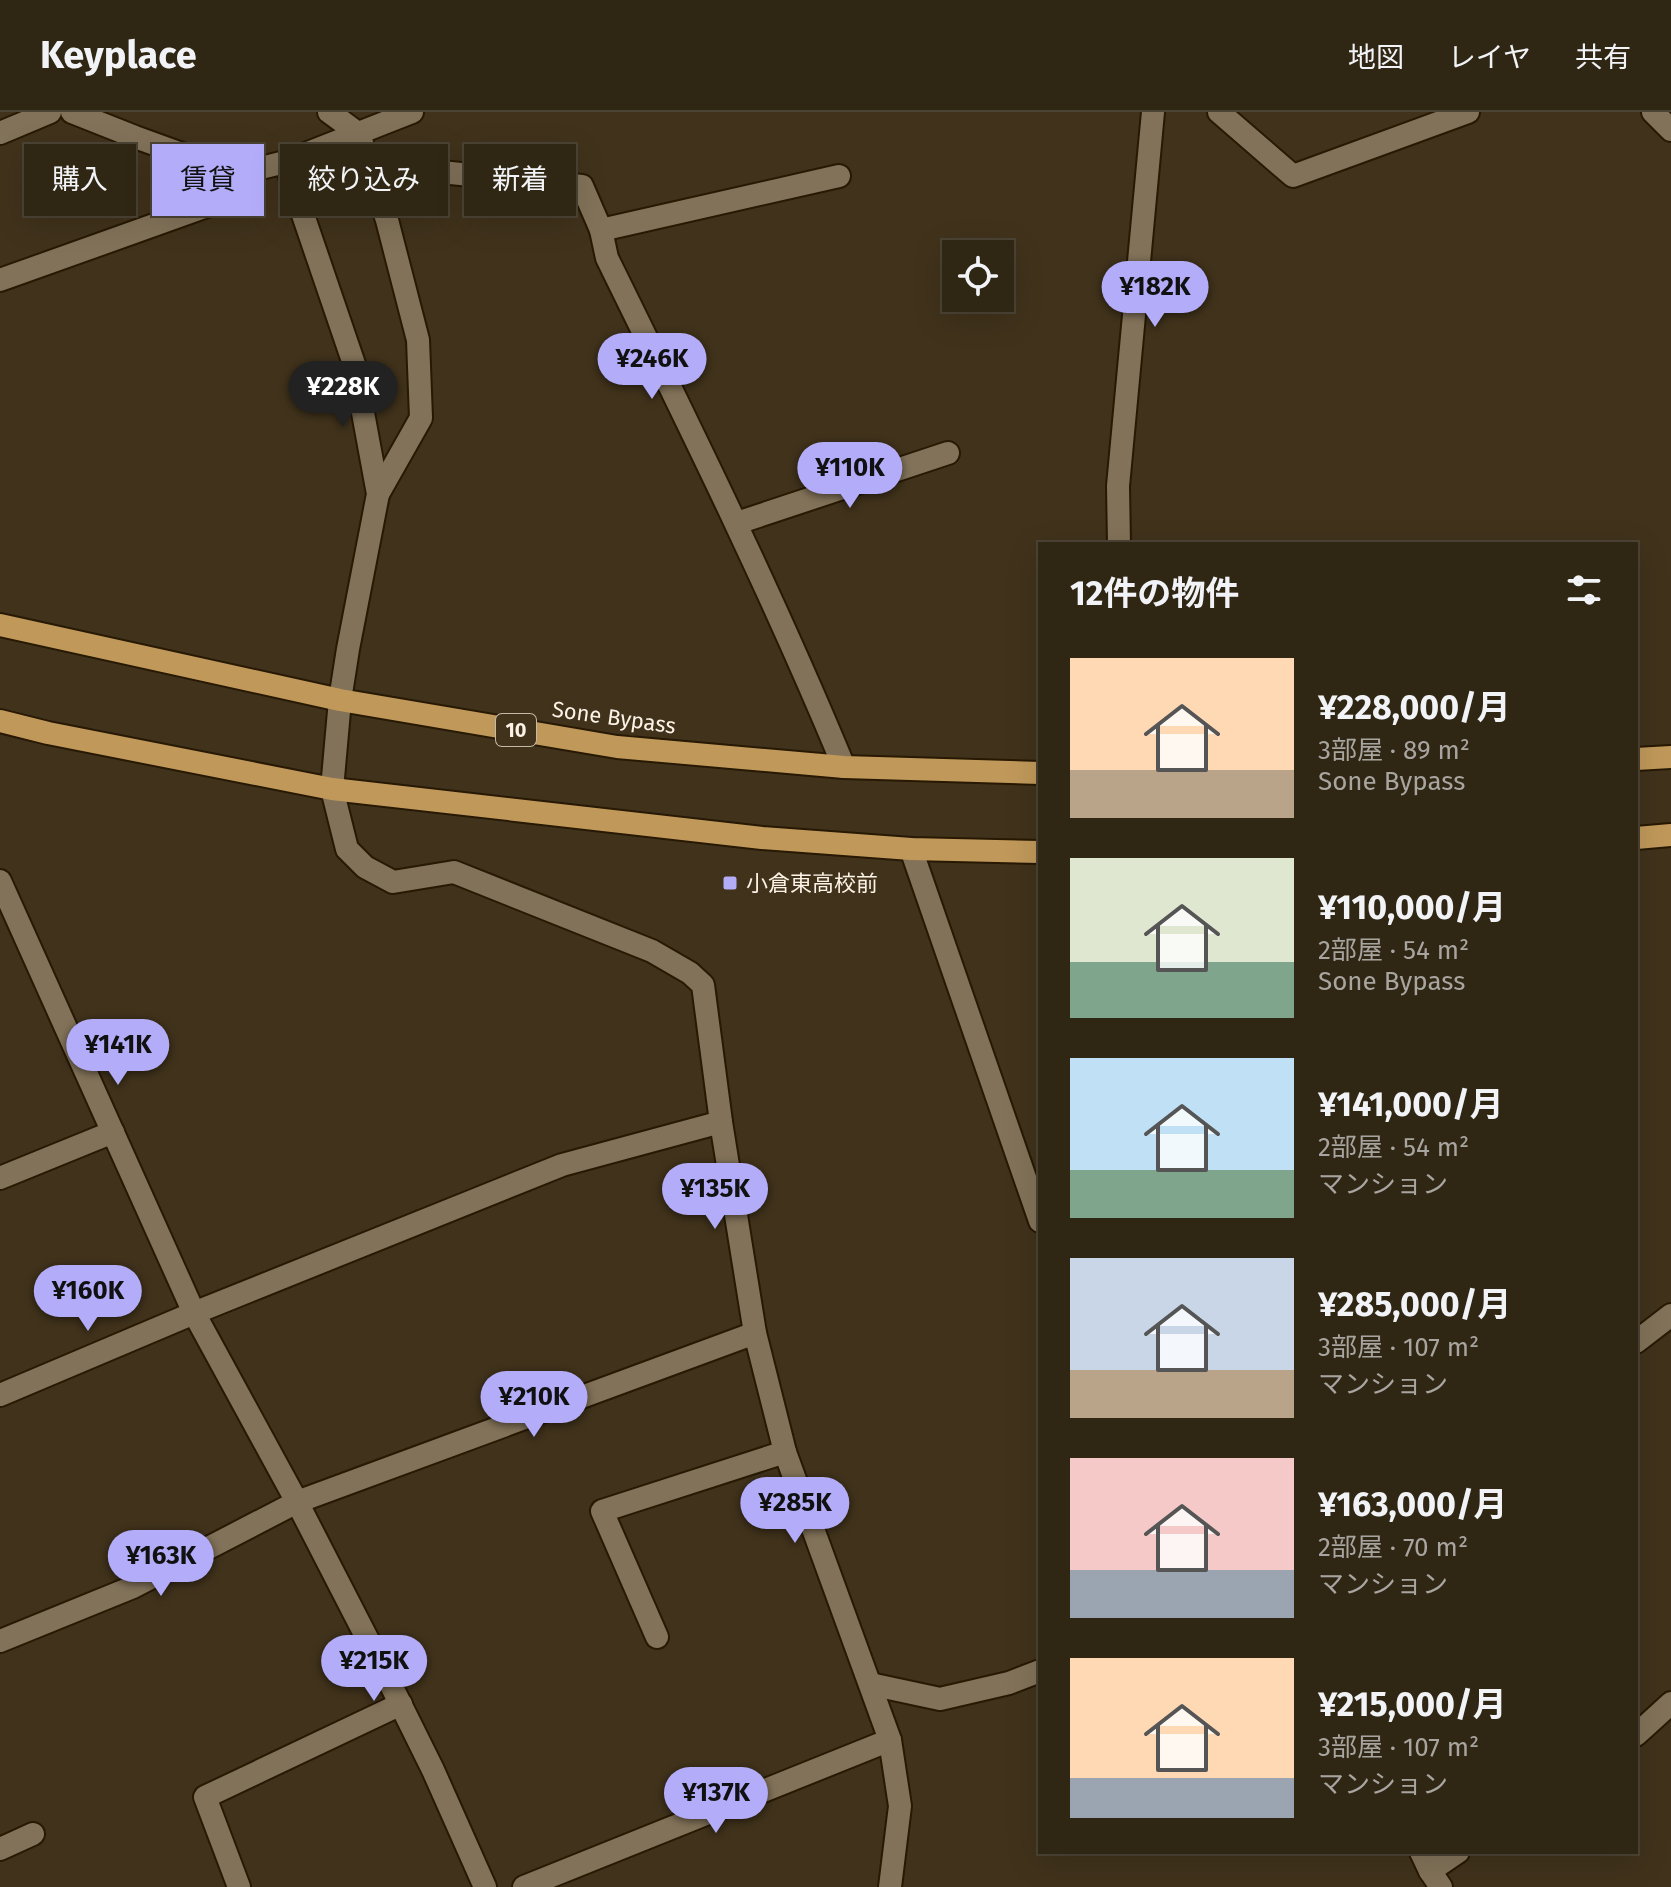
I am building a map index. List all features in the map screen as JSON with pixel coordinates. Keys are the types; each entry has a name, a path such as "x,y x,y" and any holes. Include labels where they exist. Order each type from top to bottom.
{"highway":[{"name":"Sone Bypass","path":"0,625 340,700 617,747 844,767 1038,773"},
{"path":"0,721 332,789 762,838 911,849 1038,852"},
{"path":"1638,759 1671,757"},
{"path":"1638,838 1671,835"}],"street":[{"path":"0,133 50,112"},
{"path":"72,112 154,144"},
{"path":"329,112 359,134 363,144"},
{"path":"333,144 412,112"},
{"path":"1119,542 1118,486 1153,112"},
{"path":"1219,112 1293,176 1468,112"},
{"path":"1653,112 1671,130"},
{"path":"448,173 582,186 601,230 607,258 737,523 844,767"},
{"path":"601,230 839,176"},
{"path":"0,280 179,216"},
{"path":"303,216 354,364 378,494"},
{"path":"386,216 418,340 421,418 378,494 348,649 332,789 347,849 365,867 393,882 454,872 652,951 690,973 703,985 721,1122 755,1333 785,1452 890,1740 900,1806 890,1887"},
{"path":"737,523 948,453"},
{"path":"911,849 1038,1215"},
{"path":"0,881 194,1313 297,1502 401,1704 485,1887"},
{"path":"0,1395 194,1313 562,1165 721,1122"},
{"path":"0,1178 113,1132"},
{"path":"1638,1340 1671,1315"},
{"path":"0,1641 133,1587 297,1502 755,1333"},
{"path":"657,1637 602,1511 785,1452"},
{"path":"870,1684 940,1699 1009,1683 1038,1672"},
{"path":"1638,1733 1671,1703"},
{"path":"239,1887 205,1797 401,1704"},
{"path":"524,1887 890,1740"},
{"path":"0,1849 33,1834"},
{"path":"1431,1870 1455,1854"}],"place":[{"name":"小倉東高校前","path":"730,883"}]}
